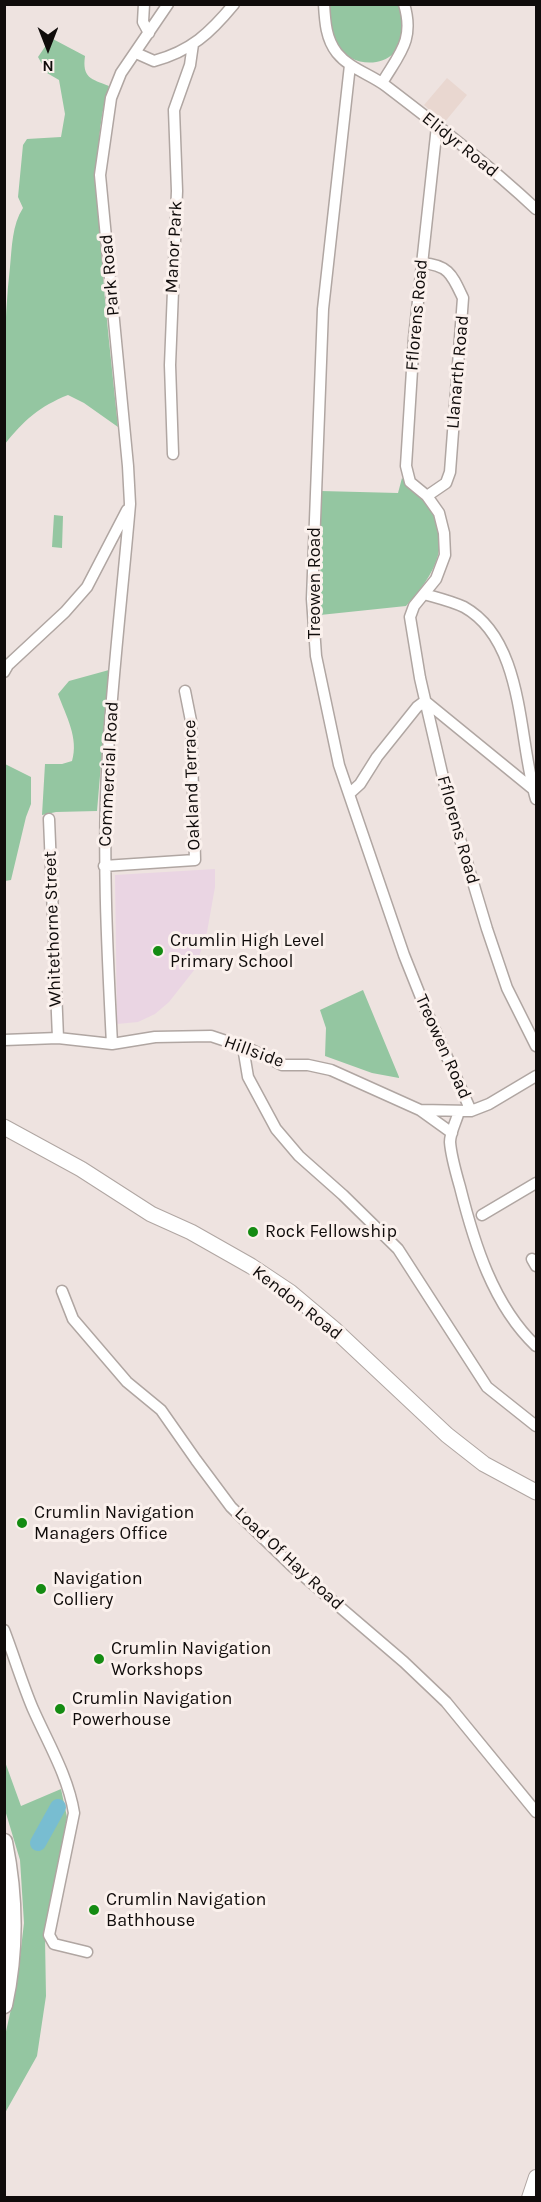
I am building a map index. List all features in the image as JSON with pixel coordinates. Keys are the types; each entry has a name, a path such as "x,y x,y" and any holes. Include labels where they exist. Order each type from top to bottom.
{"main road":[{"name":"Kendon Road","path":"4,1127 81,1169 151,1214 191,1232 280,1285 334,1329 447,1435 484,1464 537,1492"},
{"path":"4,1842 10,1867 14,1936 12,1971 4,2005"}],"street":[{"path":"144,4 142,22 149,33"},
{"name":"Park Road","path":"130,504 100,175 111,98 121,73 168,4"},
{"path":"136,52 154,61 175,55 213,29 234,4"},
{"name":"Elidyr Road","path":"324,4 329,41 338,54 350,65 382,83 537,208"},
{"path":"382,83 402,53 408,36 406,10 416,4"},
{"name":"Manor Park","path":"172,454 170,365 177,191 174,111 190,65 193,44"},
{"name":"Treowen Road","path":"350,65 323,309 312,599 316,656 339,765 404,955 471,1111"},
{"name":"Fflorens Road","path":"437,126 414,338 406,466 410,482 427,496 439,513 444,533 445,555 436,579 414,606 410,617 448,799 507,988 537,1046"},
{"name":"Llanarth Road","path":"422,263 439,264 453,276 463,298 450,472 446,483 427,496"},
{"path":"4,672 8,664 65,612 87,587 130,504"},
{"name":"Commercial Road","path":"112,1044 105,866 108,753 130,504"},
{"path":"424,594 465,608 485,625 505,654 514,685 535,794"},
{"name":"Oakland Terrace","path":"105,866 195,860 191,721 185,691"},
{"path":"349,794 360,784 377,757 417,707 426,701 535,794"},
{"name":"Whitethorne Street","path":"49,819 57,1038"},
{"path":"4,1032 17,1038"},
{"name":"Hillside","path":"4,1040 57,1038 112,1044 155,1037 211,1036 243,1047 282,1065 308,1065 331,1070 420,1110 471,1111"},
{"path":"243,1047 248,1077 276,1130 299,1156 398,1249 487,1387 537,1426"},
{"path":"471,1111 489,1104 537,1076"},
{"path":"420,1110 452,1133"},
{"path":"459,1111 450,1140 467,1215 487,1270 508,1313 522,1333 537,1346"},
{"path":"482,1215 537,1183"},
{"name":"Load Of Hay Road","path":"62,1291 73,1319 127,1382 161,1410 231,1507 293,1568 404,1662 446,1702 537,1812"},
{"path":"4,1630 26,1691 72,1798 74,1813 49,1935 54,1944 87,1952"},
{"path":"529,2198 537,2177"}],"shaded area":[{"path":"447,78 467,95 444,123 424,105"},
{"name":"Crumlin High Level Primary School","path":"215,869 215,887 207,932 195,969 169,1002 155,1014 138,1022 117,1024 115,875"}],"green space":[{"path":"329,5 400,5 403,17 401,43 394,53 380,61 364,62 348,57 337,45 333,36"},
{"path":"51,38 85,56 85,69 89,77 109,86 101,126 98,188 103,272 118,427 84,403 68,395 33,415 5,444 6,311 13,236 23,208 18,197 23,145 27,139 61,137 65,114 59,80 47,73 38,57"},
{"path":"402,478 425,502 439,530 438,557 425,582 406,606 320,615 321,491 398,493"},
{"path":"54,515 63,516 62,548 52,547"},
{"path":"109,670 97,811 56,812 42,815 45,764 62,764 72,761 74,752 71,727 58,694 69,681"},
{"path":"5,764 31,777 31,804 11,880 5,881"},
{"path":"363,990 399,1078 372,1073 325,1056 326,1028 320,1010"},
{"path":"4,1759 21,1806 61,1789 67,1817 45,1938 46,1996 37,2056 5,2113 5,2036 17,1982 24,1923 20,1860 5,1810"}],"waterway":[{"path":"38,1843 58,1807"}],"place":[{"name":"Crumlin High Level Primary School","path":"158,951"},
{"name":"Rock Fellowship","path":"253,1232"},
{"name":"Crumlin Navigation Managers Office","path":"22,1523"},
{"name":"Navigation Colliery","path":"41,1589"},
{"name":"Crumlin Navigation Workshops","path":"99,1659"},
{"name":"Crumlin Navigation Powerhouse","path":"60,1709"},
{"name":"Crumlin Navigation Bathhouse","path":"94,1910"}]}
